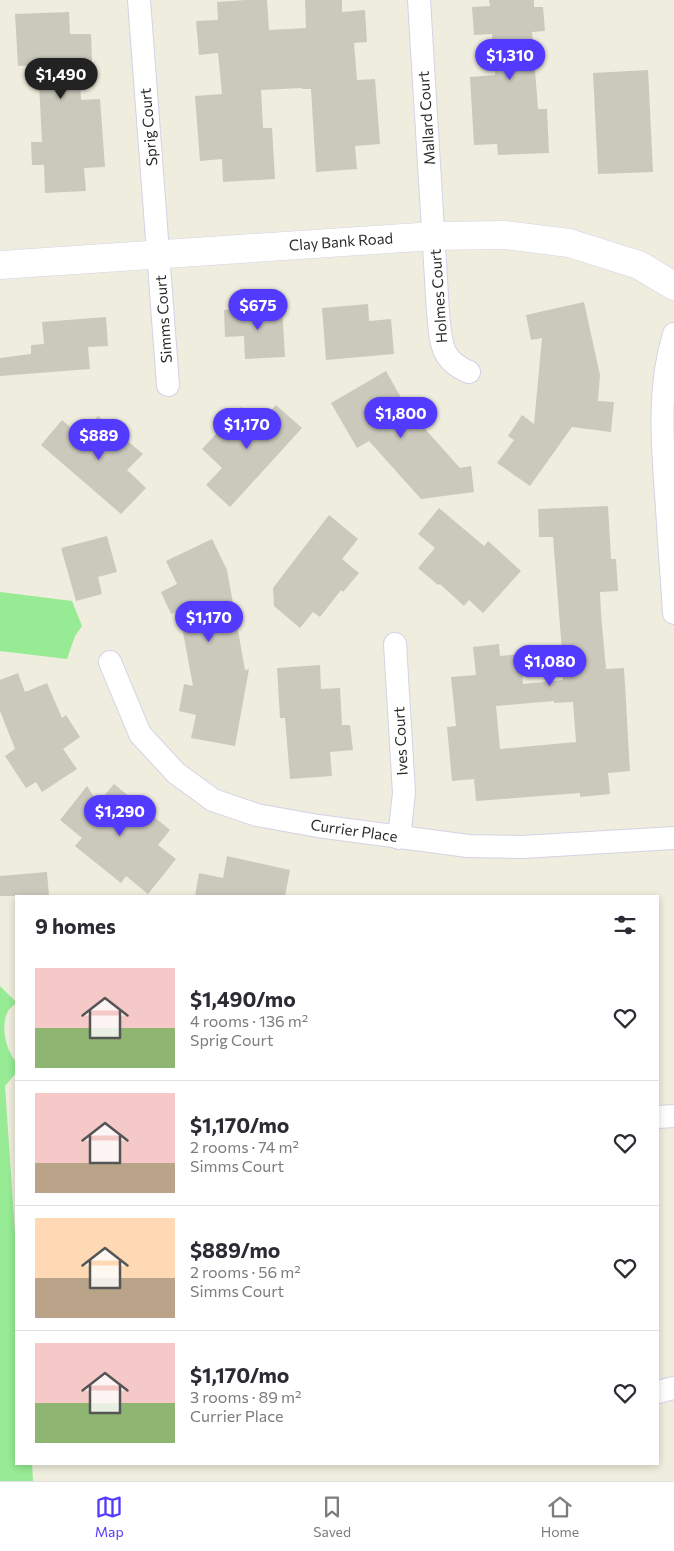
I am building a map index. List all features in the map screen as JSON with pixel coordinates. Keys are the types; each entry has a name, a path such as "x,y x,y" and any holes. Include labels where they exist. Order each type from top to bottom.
{"street":[{"name":"Sprig Court","path":"139,0 159,254"},
{"name":"Mallard Court","path":"419,0 434,236"},
{"name":"Clay Bank Road","path":"0,265 434,236 505,235 569,243 639,265 674,286"},
{"name":"Holmes Court","path":"434,236 438,312 443,350 455,367 469,372"},
{"name":"Simms Court","path":"159,254 168,385"},
{"path":"674,334 669,350 662,398 662,438 672,560 674,613"},
{"name":"Ives Court","path":"395,644 404,793 399,838"},
{"name":"Currier Place","path":"110,662 140,734 176,773 213,800 257,815 399,838 468,846 513,847 674,838"},
{"path":"659,1116 674,1116"},
{"path":"659,1392 674,1388"}],"green space":[{"path":"0,592 72,601 82,626 75,636 67,659 0,651"},
{"path":"0,986 15,1001 8,1011 4,1031 9,1051 15,1061 15,1074 5,1086 15,1233 15,1465 32,1465 33,1481 0,1481"}],"building":[{"path":"267,0 269,30 306,28 305,0 342,0 342,12 365,10 367,42 354,43 357,80 375,79 380,144 355,146 357,169 316,172 311,89 302,88 261,90 263,128 272,128 275,179 223,182 222,159 200,161 195,96 222,94 218,53 199,55 196,21 218,20 217,2"},
{"path":"489,0 534,0 534,7 543,7 545,31 532,32 538,109 547,109 549,153 498,155 497,144 474,145 470,77 495,75 492,34 474,35 472,7 490,6"},
{"path":"69,12 70,34 91,34 92,62 79,63 81,100 100,99 105,167 84,168 86,191 45,193 44,165 32,165 31,142 42,142 38,65 18,66 15,14"},
{"path":"648,70 653,172 598,174 593,73"},
{"path":"584,302 600,375 598,401 614,402 611,432 572,427 530,486 497,463 514,440 508,436 522,415 534,424 542,338 531,340 526,315"},
{"path":"368,304 369,321 391,319 394,354 326,360 322,308"},
{"path":"282,306 285,357 245,359 244,336 225,337 224,310"},
{"path":"106,317 108,346 88,347 90,369 0,376 0,358 31,354 31,345 44,344 42,322"},
{"path":"386,371 408,410 460,468 471,466 474,492 421,499 369,441 357,448 331,403"},
{"path":"276,405 302,428 230,507 206,485 222,468 202,449 241,407 259,423"},
{"path":"98,416 143,454 127,470 146,488 121,514 41,445 62,420 81,436"},
{"path":"608,506 611,559 616,559 618,591 600,592 601,614 606,669 624,668 630,771 608,773 610,794 580,797 580,793 476,801 474,779 452,781 447,727 456,726 451,677 476,675 473,647 499,644 500,656 521,654 523,684 563,680 553,537 539,537 538,509","holes":["554,701 554,703 573,702 576,742 500,749 496,706"]},
{"path":"439,508 484,546 488,541 521,571 483,613 469,600 464,606 440,584 438,585 418,568 435,548 418,534"},
{"path":"329,515 358,539 342,559 359,573 343,592 341,590 320,617 313,612 300,628 274,606 273,588"},
{"path":"107,536 117,572 98,577 102,594 76,601 61,548"},
{"path":"212,539 227,570 245,670 249,669 235,746 191,738 196,715 179,711 184,684 193,686 179,611 171,614 161,592 177,584 166,561"},
{"path":"320,665 321,689 340,688 342,725 350,725 353,750 330,752 332,776 290,779 285,718 280,718 277,668"},
{"path":"18,673 25,692 47,683 62,718 66,715 80,737 63,749 77,769 42,792 36,782 26,788 5,756 15,749 0,711 0,680"},
{"path":"114,784 170,830 158,845 176,859 148,894 126,876 121,883 75,846 82,838 60,820 87,786 98,803"},
{"path":"227,856 290,870 285,895 195,895 199,873 223,878"},
{"path":"47,872 49,895 0,896 0,876"}]}
